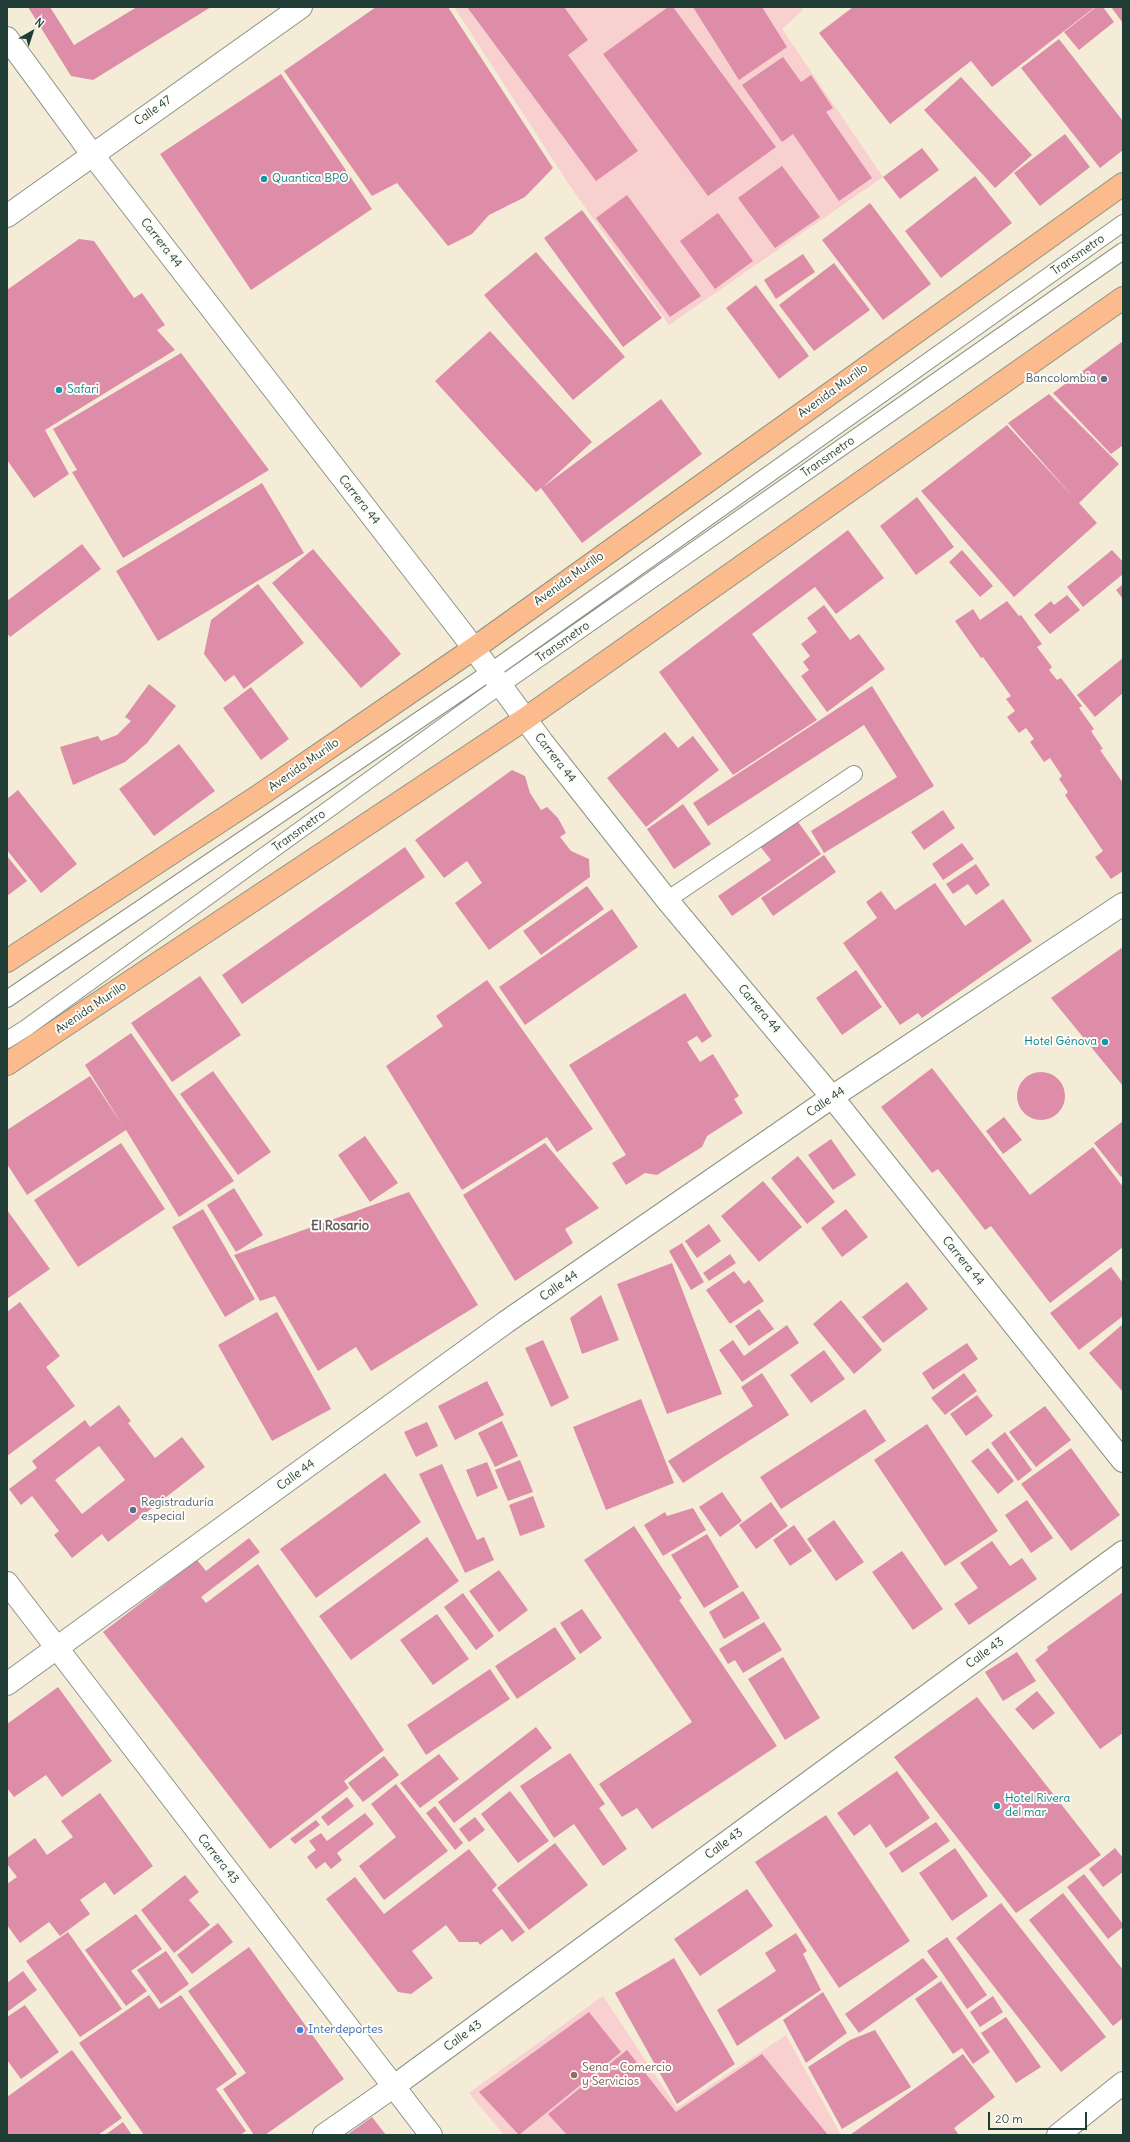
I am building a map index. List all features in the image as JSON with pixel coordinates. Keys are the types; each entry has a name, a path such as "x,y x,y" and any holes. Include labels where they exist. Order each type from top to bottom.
{"main road":[{"name":"Avenida Murillo","path":"7,961 260,795 473,649 1123,184"},
{"name":"Avenida Murillo","path":"7,1064 525,719 1123,298"}],"street":[{"name":"Calle 47","path":"7,216 92,154 301,7"},
{"name":"Carrera 44","path":"7,38 92,154 473,649 525,719 667,900 832,1097 1123,1461"},
{"name":"Calle 44","path":"7,1684 506,1322 832,1097 1123,904"},
{"name":"Calle 43","path":"324,2135 393,2087 1123,1552"},
{"name":"Carrera 43","path":"7,1583 431,2135"},
{"path":"1058,2135 1123,2083"}],"lane":[{"name":"Transmetro","path":"7,1040 26,1028 495,679 1123,223"},
{"name":"Transmetro","path":"7,999 495,679 1123,251"},
{"path":"667,900 854,774"}],"shaded area":[{"path":"454,7 801,7 803,10 782,29 883,177 669,325 570,186"},
{"name":"Sena - Comercio y Servicios","path":"603,1996 677,2108 786,2035 841,2135 504,2135 469,2093"}],"building":[{"path":"28,7 50,7 74,45 137,7 211,7 93,80 71,76"},
{"path":"376,7 448,7 553,168 525,197 489,215 472,234 448,246 397,183 372,196 284,71"},
{"path":"467,7 564,7 588,40 568,55 638,151 596,181"},
{"path":"668,7 673,7 776,147 708,196 603,54"},
{"path":"693,7 762,7 787,47 739,80"},
{"path":"853,7 1095,7 992,87 971,61 890,124 819,33"},
{"path":"1096,7 1103,7 1114,22 1079,50 1064,32"},
{"path":"1111,7 1123,7 1123,23"},
{"path":"1059,39 1123,121 1123,150 1100,168 1021,68"},
{"path":"783,57 801,82 811,75 833,108 826,112 872,178 839,201 793,134 782,142 742,85"},
{"name":"Quantica BPO","path":"281,74 372,209 251,290 160,154"},
{"path":"961,77 1032,155 995,188 924,110"},
{"path":"1065,134 1090,167 1040,206 1014,173"},
{"path":"922,148 939,170 900,199 883,177"},
{"path":"782,166 820,217 775,248 738,198"},
{"path":"975,176 1012,223 941,278 905,231"},
{"path":"627,195 701,296 670,317 596,218"},
{"path":"870,203 931,284 883,320 822,240"},
{"path":"582,210 662,318 623,347 544,238"},
{"path":"718,213 753,261 715,289 680,241"},
{"name":"Safari","path":"79,239 94,241 134,298 142,293 165,325 157,330 175,350 45,430 69,474 34,498 7,460 7,290"},
{"path":"536,252 625,357 573,400 484,295"},
{"path":"803,254 815,272 776,299 764,280"},
{"path":"834,263 870,310 814,351 779,305"},
{"path":"756,285 809,356 779,379 726,308"},
{"path":"490,331 592,442 543,487 661,399 702,454 582,543 541,488 536,492 435,381"},
{"path":"1123,341 1123,445 1111,454 1053,393"},
{"path":"181,353 269,470 123,558 72,472 77,470 53,429"},
{"path":"1049,394 1119,464 1079,503 1097,523 1014,597 921,491 1007,425 1074,498 1008,423"},
{"path":"262,483 304,553 158,641 116,571"},
{"path":"917,497 954,547 916,575 880,526"},
{"path":"848,530 884,578 836,614 815,587 752,634 817,720 733,775 659,672"},
{"path":"82,544 101,569 10,637 7,633 7,601"},
{"path":"313,549 401,654 361,688 272,583"},
{"path":"962,550 993,586 980,597 949,562"},
{"path":"1112,550 1123,562 1123,574 1083,607 1067,587"},
{"path":"258,584 304,643 244,689 234,675 225,682 204,654 211,620"},
{"path":"1123,584 1123,599 1116,590"},
{"path":"1067,595 1080,610 1050,634 1034,615 1051,601 1054,605"},
{"path":"1007,601 1019,616 1021,615 1042,644 1037,647 1052,667 1049,670 1057,680 1061,678 1082,706 1079,708 1094,729 1091,731 1103,749 1100,750 1123,783 1123,871 1111,879 1095,857 1103,851 1065,795 1068,792 1059,779 1062,776 1050,758 1044,762 1030,742 1034,739 1026,728 1019,733 1007,717 1015,711 1006,699 1011,696 983,657 981,658 955,621 973,609 980,620"},
{"path":"824,605 850,640 859,634 885,669 827,712 801,676 809,670 803,662 810,656 801,644 817,632 807,618"},
{"path":"1123,658 1123,693 1095,717 1077,695"},
{"path":"149,684 176,706 147,743 125,762 73,785 60,747 98,736 101,741 117,735 131,721 125,717"},
{"path":"872,686 934,786 824,853 811,831 897,777 864,725 708,826 693,803"},
{"path":"251,687 289,739 261,760 223,708"},
{"path":"665,732 678,748 693,736 719,770 646,827 607,778"},
{"path":"179,744 215,791 154,836 119,789"},
{"path":"512,770 525,776 530,793 541,810 547,807 558,818 566,833 560,837 571,851 589,859 590,877 489,950 455,903 482,883 467,861 444,878 415,840"},
{"path":"18,790 77,864 41,893 7,850 7,799"},
{"path":"683,804 711,844 674,869 647,829"},
{"path":"943,810 955,828 924,850 911,832"},
{"path":"796,819 821,854 732,916 718,896 771,860 759,845"},
{"path":"962,843 974,859 943,880 932,864"},
{"path":"405,847 425,877 242,1004 222,975"},
{"path":"824,855 836,872 773,916 761,898"},
{"path":"7,856 27,881 7,896"},
{"path":"976,864 990,885 976,895 968,884 953,894 946,884"},
{"path":"935,883 965,926 1003,899 1032,941 922,1018 918,1013 900,1025 843,943 877,918 866,902 881,891 895,910"},
{"path":"587,886 604,909 541,955 523,931"},
{"path":"612,909 638,947 525,1025 499,987"},
{"name":"Hotel Génova","path":"1123,947 1123,1086 1051,998"},
{"path":"856,970 882,1007 842,1035 816,998"},
{"path":"200,976 241,1035 172,1082 131,1023"},
{"path":"487,980 593,1129 557,1152 547,1137 462,1190 386,1066 443,1026 436,1016"},
{"path":"685,993 712,1036 702,1043 697,1036 687,1042 700,1062 713,1054 739,1096 734,1099 743,1113 707,1136 702,1147 657,1175 645,1173 626,1185 612,1163 626,1155 569,1065"},
{"path":"131,1033 234,1181 179,1217 126,1130 27,1195 7,1164 7,1130 90,1076 123,1126 85,1065"},
{"path":"932,1068 1030,1195 1093,1147 1123,1187 1123,1247 1050,1303 991,1226 985,1230 938,1169 932,1173 881,1107"},
{"path":"213,1071 271,1152 238,1175 180,1094"},
{"path":"1041,1072 1050,1074 1058,1079 1063,1087 1065,1096 1063,1105 1058,1113 1050,1118 1041,1120 1032,1118 1024,1113 1019,1105 1017,1096 1019,1087 1024,1079 1032,1074"},
{"path":"1004,1117 1022,1140 1003,1154 986,1131"},
{"path":"1123,1121 1123,1175 1121,1177 1094,1143"},
{"path":"365,1136 398,1183 370,1202 338,1155"},
{"path":"831,1139 856,1175 833,1190 808,1155"},
{"path":"121,1143 165,1209 78,1267 34,1200"},
{"path":"545,1143 599,1208 565,1229 573,1243 515,1281 463,1195"},
{"path":"798,1156 835,1202 807,1224 771,1178"},
{"path":"763,1181 802,1227 759,1262 721,1216"},
{"path":"234,1188 263,1235 236,1252 207,1205"},
{"path":"409,1192 478,1305 371,1371 356,1347 318,1371 275,1296 260,1301 234,1255"},
{"path":"203,1209 255,1299 225,1317 172,1227"},
{"path":"846,1209 868,1237 842,1257 821,1228"},
{"path":"7,1210 50,1269 7,1299"},
{"path":"709,1224 721,1241 697,1258 685,1241"},
{"path":"682,1243 704,1282 691,1290 669,1251"},
{"path":"730,1254 736,1263 709,1281 703,1273"},
{"path":"672,1263 722,1394 667,1414 617,1284"},
{"path":"1111,1267 1123,1283 1123,1316 1079,1350 1050,1313"},
{"path":"734,1271 744,1284 749,1280 764,1301 730,1324 706,1290"},
{"path":"907,1282 928,1309 883,1343 862,1317"},
{"path":"601,1295 619,1340 582,1354 570,1318"},
{"path":"841,1300 882,1350 854,1374 813,1324"},
{"path":"20,1302 60,1356 46,1367 75,1406 7,1456 7,1312"},
{"path":"759,1309 774,1329 749,1346 735,1326"},
{"path":"277,1312 331,1409 272,1441 218,1345"},
{"path":"1123,1324 1123,1392 1089,1353"},
{"path":"787,1325 799,1343 742,1382 719,1350 733,1340 744,1356"},
{"path":"543,1340 569,1398 551,1407 525,1348"},
{"path":"967,1343 978,1359 933,1390 922,1373"},
{"path":"824,1350 845,1379 811,1403 790,1375"},
{"path":"762,1373 789,1415 683,1483 668,1461 753,1406 741,1387"},
{"path":"964,1373 977,1391 945,1415 931,1398"},
{"path":"487,1381 504,1415 455,1440 438,1406"},
{"path":"977,1395 993,1416 966,1436 950,1414"},
{"path":"641,1399 674,1483 606,1510 573,1427"},
{"path":"119,1405 131,1421 128,1423 155,1458 182,1437 205,1467 108,1542 102,1534 72,1558 54,1535 59,1531 32,1496 21,1505 9,1489 37,1468 32,1461 85,1420 90,1427","holes":["99,1446 125,1480 82,1514 55,1480"]},
{"path":"1045,1406 1071,1440 1036,1467 1009,1432"},
{"path":"865,1409 886,1441 781,1509 760,1477"},
{"path":"502,1421 518,1456 495,1467 478,1433"},
{"path":"427,1422 438,1446 416,1457 404,1432"},
{"path":"927,1424 998,1531 945,1566 874,1460"},
{"path":"1005,1432 1032,1470 1018,1481 991,1443"},
{"path":"988,1448 1014,1481 998,1494 971,1461"},
{"path":"1071,1448 1120,1515 1071,1551 1021,1484"},
{"path":"520,1460 533,1492 508,1501 495,1470"},
{"path":"487,1462 498,1488 477,1497 466,1470"},
{"path":"442,1464 477,1540 484,1537 494,1560 465,1573 419,1474"},
{"path":"385,1473 421,1522 316,1598 280,1549"},
{"path":"722,1492 742,1521 720,1537 699,1507"},
{"path":"533,1496 545,1527 520,1536 509,1505"},
{"path":"1027,1500 1053,1538 1031,1553 1005,1515"},
{"path":"771,1502 788,1526 756,1549 739,1525"},
{"path":"693,1508 706,1530 663,1556 644,1525 665,1512 667,1516"},
{"path":"834,1520 864,1562 836,1581 807,1539"},
{"path":"794,1525 812,1551 790,1566 773,1540"},
{"path":"634,1526 682,1598 679,1600 777,1746 652,1829 637,1808 622,1817 599,1784 692,1722 584,1560"},
{"path":"707,1534 739,1587 704,1608 671,1555"},
{"path":"427,1537 459,1581 351,1660 319,1616"},
{"path":"249,1538 260,1552 201,1597 206,1603 258,1564 384,1750 344,1781 349,1788 270,1849 103,1632 197,1560 206,1571"},
{"path":"992,1541 1010,1566 1022,1558 1037,1579 969,1625 954,1604 978,1588 960,1563"},
{"path":"902,1551 943,1609 913,1630 872,1572"},
{"path":"499,1570 528,1610 499,1632 469,1591"},
{"path":"743,1591 760,1618 724,1639 709,1612"},
{"path":"1123,1592 1123,1733 1100,1749 1035,1660 1048,1650 1047,1647"},
{"path":"463,1593 494,1636 476,1650 444,1607"},
{"path":"582,1609 602,1638 580,1654 560,1623"},
{"path":"437,1614 469,1659 433,1685 400,1640"},
{"path":"764,1622 782,1650 743,1673 735,1660 728,1664 719,1649"},
{"path":"555,1627 576,1659 517,1699 495,1666"},
{"path":"1017,1652 1036,1681 1003,1701 985,1672"},
{"path":"783,1657 820,1718 785,1740 748,1679"},
{"path":"490,1669 510,1699 426,1755 407,1725"},
{"path":"58,1687 112,1761 62,1797 46,1775 14,1797 7,1788 7,1724"},
{"path":"1037,1691 1055,1713 1033,1730 1015,1709"},
{"name":"Hotel Rivera del mar","path":"977,1697 1101,1855 1016,1913 894,1757"},
{"path":"536,1727 552,1748 454,1823 438,1802"},
{"path":"570,1753 605,1804 599,1808 627,1849 603,1866 574,1824 554,1838 520,1786"},
{"path":"439,1754 459,1779 420,1808 400,1783"},
{"path":"384,1756 399,1775 363,1802 348,1783"},
{"path":"897,1771 930,1818 886,1848 870,1824 854,1836 837,1813"},
{"path":"396,1784 448,1851 384,1900 359,1866 396,1837 371,1804"},
{"path":"510,1791 549,1841 518,1863 481,1814"},
{"path":"100,1793 153,1866 114,1895 105,1882 80,1900 90,1914 60,1936 49,1922 20,1943 7,1925 7,1884 17,1877 7,1864 7,1858 35,1838 47,1855 73,1837 61,1821"},
{"path":"347,1797 354,1806 328,1826 321,1817"},
{"path":"435,1806 463,1843 455,1850 426,1813"},
{"path":"365,1813 374,1824 337,1853 342,1860 331,1869 325,1862 316,1869 307,1857 316,1850 309,1841 321,1833 327,1841"},
{"path":"826,1815 910,1941 839,1988 755,1862"},
{"path":"475,1817 485,1830 469,1842 459,1829"},
{"path":"316,1820 320,1825 295,1844 290,1839"},
{"path":"936,1822 950,1841 902,1873 889,1853"},
{"path":"555,1843 588,1885 529,1930 497,1888"},
{"path":"955,1848 988,1896 952,1921 919,1873"},
{"path":"1115,1848 1123,1858 1123,1872 1103,1887 1089,1869"},
{"path":"469,1849 497,1885 492,1890 525,1932 512,1942 502,1929 480,1945 478,1942 459,1942 446,1925 412,1951 433,1978 411,1994 398,1992 326,1899 355,1877 384,1914"},
{"path":"1084,1874 1123,1924 1123,1927 1108,1939 1067,1887"},
{"path":"185,1875 199,1892 189,1900 210,1925 174,1953 141,1910"},
{"path":"747,1889 773,1926 700,1976 674,1939"},
{"path":"1063,1893 1123,1970 1123,2018 1113,2026 1029,1920"},
{"path":"1001,1903 1106,2037 1061,2072 956,1938"},
{"path":"136,1914 162,1949 131,1971 147,1991 126,2006 85,1950"},
{"path":"218,1923 233,1942 192,1974 177,1955"},
{"path":"68,1932 122,2009 80,2037 26,1961"},
{"path":"796,1933 807,1951 803,1954 821,1990 737,2046 717,2010 776,1971 765,1953"},
{"path":"947,1937 987,1995 967,2009 927,1951"},
{"path":"249,1947 344,2079 265,2135 254,2135 223,2089 246,2073 188,1991"},
{"path":"166,1951 189,1984 161,2004 137,1970"},
{"path":"674,1958 735,2064 677,2104 615,1993"},
{"path":"923,1958 938,1977 859,2033 845,2014"},
{"path":"23,1971 37,1990 7,2012 7,1983"},
{"path":"941,1981 990,2052 973,2064 962,2048 953,2054 915,1999"},
{"path":"823,1992 847,2033 806,2063 783,2020"},
{"path":"149,1995 159,2009 181,1995 237,2074 216,2089 246,2131 240,2135 144,2135 79,2043"},
{"path":"993,1996 1003,2012 980,2027 970,2012"},
{"path":"25,2005 59,2052 21,2079 7,2060 7,2017"},
{"path":"589,2012 621,2052 519,2135 479,2092"},
{"path":"1006,2017 1041,2067 1016,2083 981,2033"},
{"path":"875,2030 911,2087 842,2129 808,2067 850,2040"},
{"path":"72,2050 122,2118 98,2135 7,2135 7,2097"},
{"path":"627,2050 676,2112 762,2054 828,2135 567,2135 548,2114"},
{"path":"963,2054 995,2097 954,2128 959,2135 850,2135"},
{"path":"372,2117 386,2135 347,2135"},
{"path":"123,2122 132,2135 105,2135"}],"place":[{"name":"Quantica BPO","path":"264,179"},
{"name":"Bancolombia","path":"1104,379"},
{"name":"Safari","path":"59,390"},
{"name":"Hotel Génova","path":"1105,1042"},
{"name":"Registraduría especial","path":"133,1510"},
{"name":"Hotel Rivera del mar","path":"997,1806"},
{"name":"Interdeportes","path":"300,2030"},
{"name":"Sena - Comercio y Servicios","path":"574,2075"}],"district":[{"name":"El Rosario","path":"340,1226"}]}
